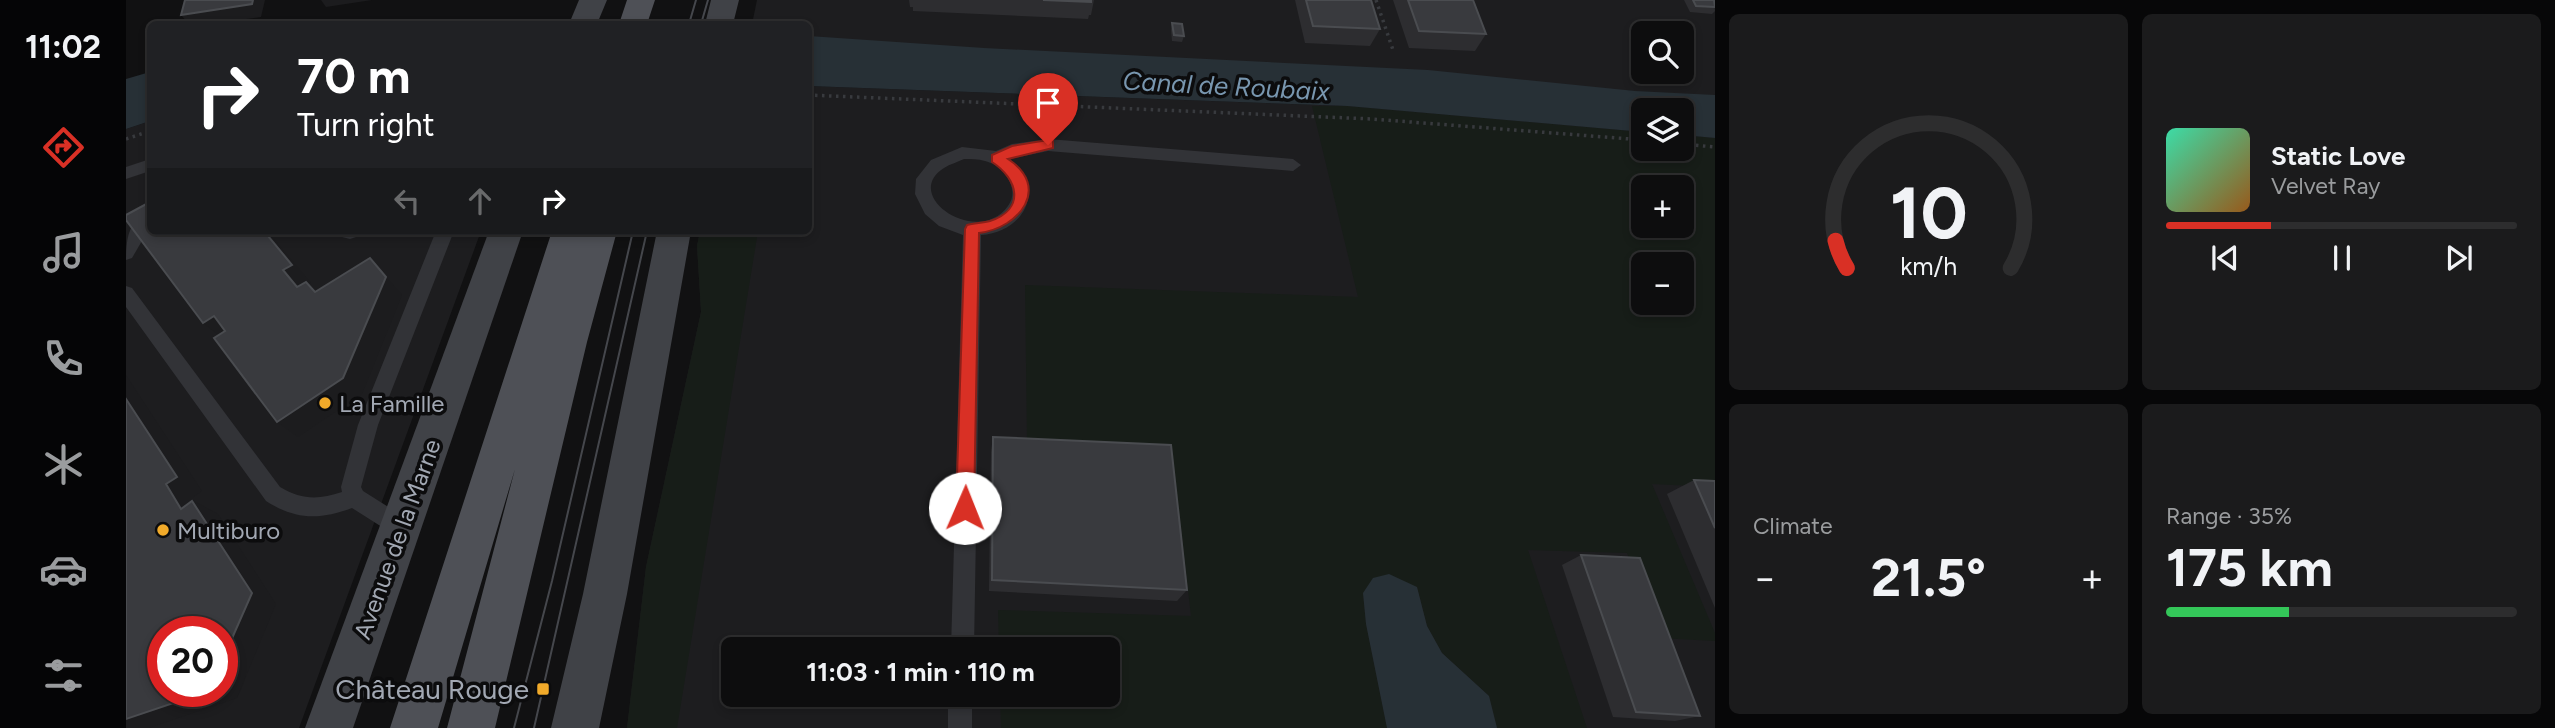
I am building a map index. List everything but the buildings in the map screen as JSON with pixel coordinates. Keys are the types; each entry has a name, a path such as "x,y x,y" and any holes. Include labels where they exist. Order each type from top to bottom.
{"main road":[{"path":"634,21 641,0"},
{"path":"661,21 667,0"},
{"path":"414,728 568,235"},
{"path":"471,728 568,342 599,235"}],"street":[{"path":"584,21 593,0"},
{"path":"720,21 725,0"},
{"name":"Avenue de la Marne","path":"329,728 505,235"},
{"path":"575,728 605,594 673,235"}],"lane":[{"path":"997,158 1012,150 1048,145 1293,165"},
{"path":"962,153 980,153 997,158 1011,167 1019,180 1022,194 1018,207 1007,219 991,226 972,229 953,226 937,218 926,206 921,192 923,179 938,162 962,153"},
{"path":"126,173 147,165"},
{"path":"126,253 143,223 147,221"},
{"path":"961,637 972,229"},
{"path":"401,527 354,497 351,487 368,425 443,235"},
{"path":"126,293 273,494 289,505 305,510 330,506 354,497"},
{"path":"594,728 608,641 605,594"},
{"path":"960,707 960,728"}],"path":[{"path":"1376,0 1393,50"},
{"path":"812,95 1372,119 1631,139"},
{"path":"126,139 147,132"},
{"path":"1694,145 1715,147"}],"shaded area":[{"path":"757,0 1715,0 1715,104 1694,102 1694,98 1634,98 812,37 812,21 753,21"},
{"path":"812,86 1347,106 1631,131 1631,161 1694,161 1694,136 1715,138 1715,728 627,728 646,567 701,312 697,246 699,235 812,235"},
{"path":"1312,106 1347,106 1631,131 1631,161 1694,161 1694,136 1715,138 1715,487 1652,484 1715,633 1715,641 1659,638 1627,553 1528,550 1587,728 1497,728 1489,696 1442,653 1427,626 1417,587 1363,593 1366,624 1387,728 1001,728 1000,707 1120,707 1120,637 999,637 998,610 1191,616 1172,449 1027,442 1025,285 1358,297"},
{"path":"147,122 147,235 480,235 299,728 126,728 126,129"},
{"path":"699,235 757,235 677,728 627,728 646,567 701,312 697,246"}],"water":[{"path":"443,20 500,21 427,21"},
{"name":"Canal de Roubaix","path":"812,36 984,48 1428,70 1635,91 1715,95 1715,138 1694,136 1694,98 1631,98 1631,131 1347,106 812,86"},
{"path":"147,73 147,122 126,129 126,79"},
{"path":"1389,574 1417,587 1427,626 1442,653 1489,696 1497,728 1387,728 1366,624 1363,593 1373,578"}],"tram line":[{"path":"690,21 696,0"},
{"path":"702,21 708,0"},
{"path":"514,728 552,581 632,235"},
{"path":"534,728 646,235"}],"place":[{"name":"La Famille","path":"325,403"},
{"name":"Multiburo","path":"163,530"},
{"name":"Château Rouge","path":"543,689"}],"route":[{"path":"965,508 972,229 991,226 1007,219 1018,207 1022,194 1019,180 1011,167 997,158 1012,150 1048,145"}]}
